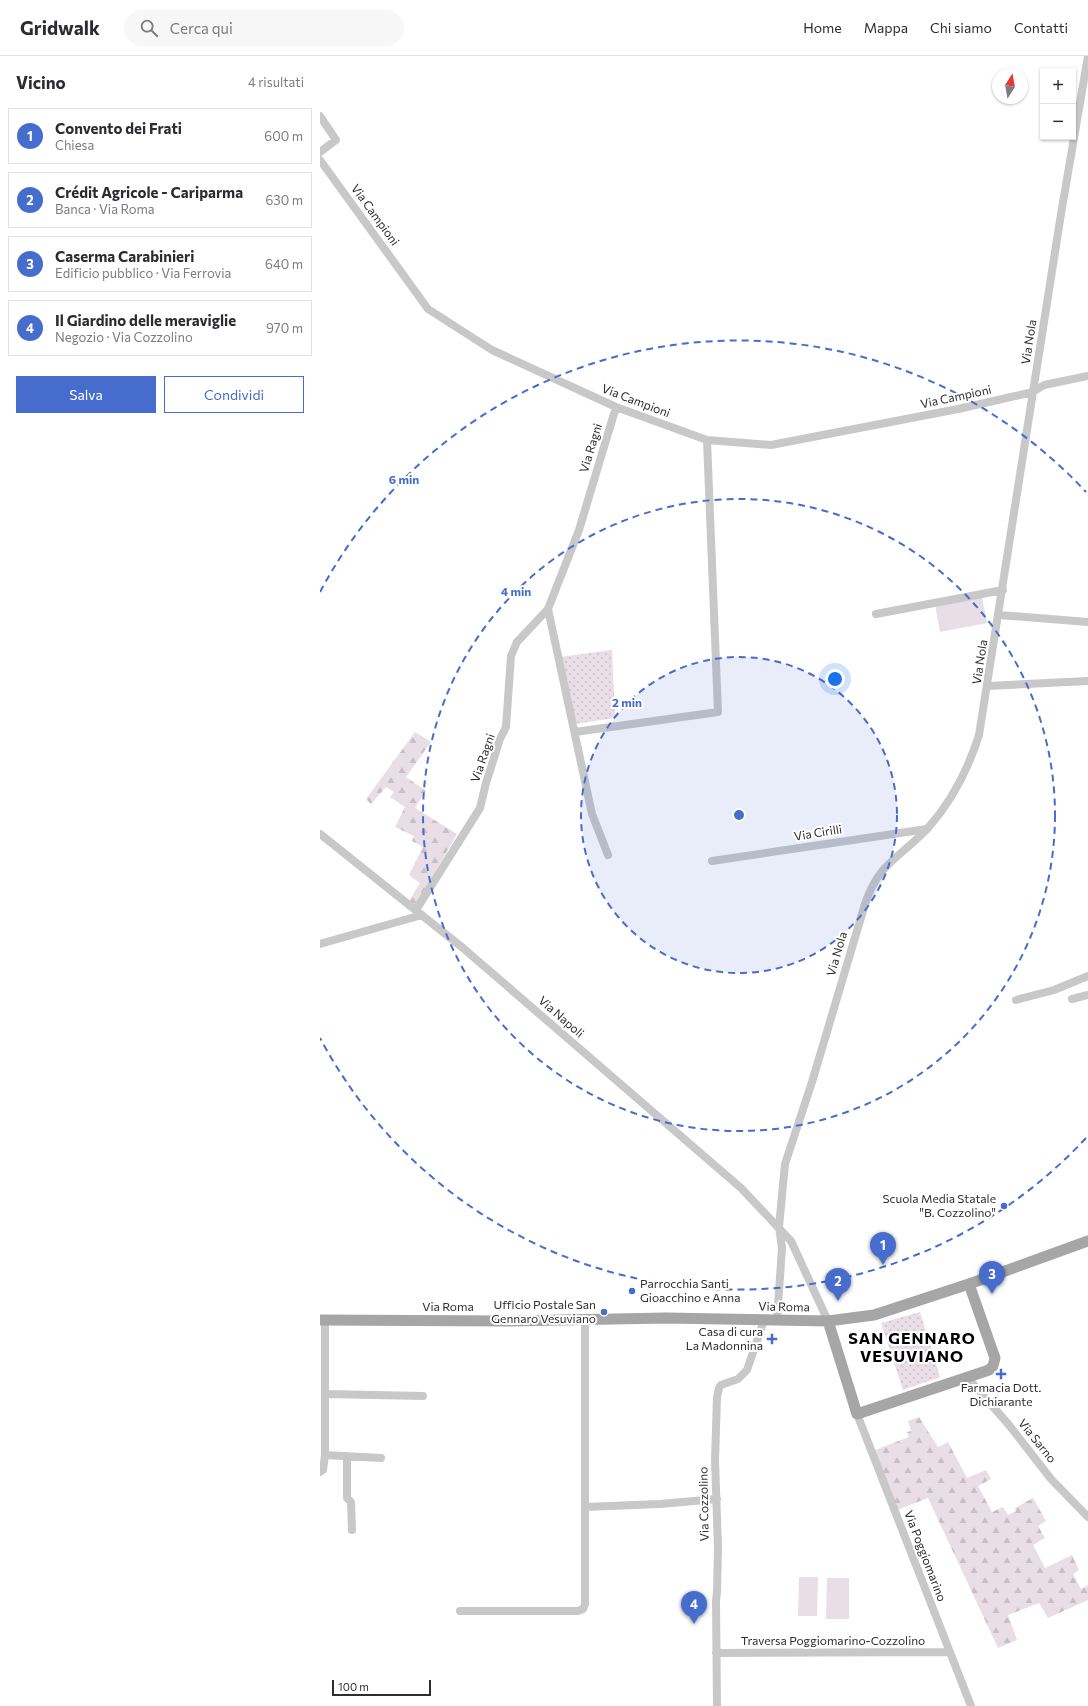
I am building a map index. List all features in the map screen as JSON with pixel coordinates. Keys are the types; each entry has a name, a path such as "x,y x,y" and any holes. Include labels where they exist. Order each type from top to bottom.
{"main road":[{"name":"Via Roma","path":"323,1320 507,1321 585,1319 828,1321 874,1315 969,1284 1088,1241"},
{"path":"828,1321 857,1414 968,1378 989,1370 993,1366 995,1358 969,1284"}],"street":[{"name":"Via Nola","path":"777,1320 782,1248 779,1227 785,1164 812,1082 869,892 874,881 884,869 927,829 953,795 970,762 979,735 988,686 1061,214 1085,94 1088,56"},
{"path":"320,116 336,140 320,152"},
{"name":"Via Campioni","path":"320,160 428,309 492,350 616,407 707,440 770,445 958,410 1034,392 1044,385 1088,376"},
{"name":"Via Ragni","path":"419,913 480,808 500,739 506,727 511,656 517,642 548,609 579,530 616,407"},
{"path":"575,732 718,712 707,440"},
{"path":"876,614 1003,590"},
{"path":"548,609 592,814 608,855"},
{"path":"999,615 1088,622"},
{"path":"988,686 1088,681"},
{"name":"Via Cirilli","path":"712,861 927,829"},
{"name":"Via Napoli","path":"320,834 463,948 741,1188 792,1241 828,1321"},
{"path":"320,944 419,913"},
{"path":"1016,1000 1054,990 1088,976"},
{"path":"1072,999 1088,995"},
{"path":"460,1611 578,1611 583,1609 585,1604 585,1319"},
{"path":"320,1472 323,1470 325,1455 323,1320"},
{"name":"Via Cozzolino","path":"717,1706 717,1499 715,1460 719,1388 721,1385 738,1379 747,1370 764,1320"},
{"name":"Via Sarno","path":"968,1378 1009,1425 1061,1490 1088,1517"},
{"path":"325,1394 423,1396"},
{"name":"Via Poggiomarino","path":"857,1414 971,1706"},
{"path":"325,1455 381,1458"},
{"path":"347,1456 347,1498 351,1502 352,1530"},
{"path":"585,1507 660,1504 717,1499"},
{"name":"Traversa Poggiomarino-Cozzolino","path":"716,1654 949,1652"}],"green space":[{"path":"982,597 987,623 940,632 935,605"},
{"path":"612,650 615,718 575,724 560,657"},
{"path":"415,732 431,742 406,777 426,791 415,808 457,834 415,907 409,901 420,883 409,875 423,847 412,841 414,836 395,827 405,807 390,797 394,792 386,787 371,804 366,799"},
{"path":"920,1312 940,1377 903,1390 881,1323"},
{"path":"919,1417 938,1447 948,1442 967,1478 986,1470 991,1479 978,1486 992,1512 1003,1507 1008,1515 1016,1511 1015,1508 1033,1498 1046,1521 1038,1526 1045,1538 1033,1545 1045,1568 1072,1555 1079,1570 1073,1574 1081,1589 1088,1585 1088,1600 1048,1618 1039,1603 1008,1615 1017,1640 998,1648 928,1498 897,1510 875,1450 909,1437 907,1432 911,1431 908,1421"},
{"path":"799,1577 818,1577 817,1616 798,1616"},
{"path":"827,1578 849,1578 849,1619 826,1619"}],"place":[{"name":"Scuola Media Statale \"B. Cozzolino\"","path":"1004,1206"},
{"name":"Convento dei Frati","path":"883,1265"},
{"name":"Parrocchia Santi Gioacchino e Anna","path":"632,1291"},
{"name":"Caserma Carabinieri","path":"992,1294"},
{"name":"Crédit Agricole - Cariparma","path":"838,1301"},
{"name":"Ufficio Postale San Gennaro Vesuviano","path":"604,1312"},
{"name":"Casa di cura La Madonnina","path":"772,1339"},
{"name":"Farmacia Dott. Dichiarante","path":"1001,1374"},
{"name":"Il Giardino delle meraviglie","path":"694,1624"}],"district":[{"name":"SAN GENNARO VESUVIANO","path":"912,1347"}]}
